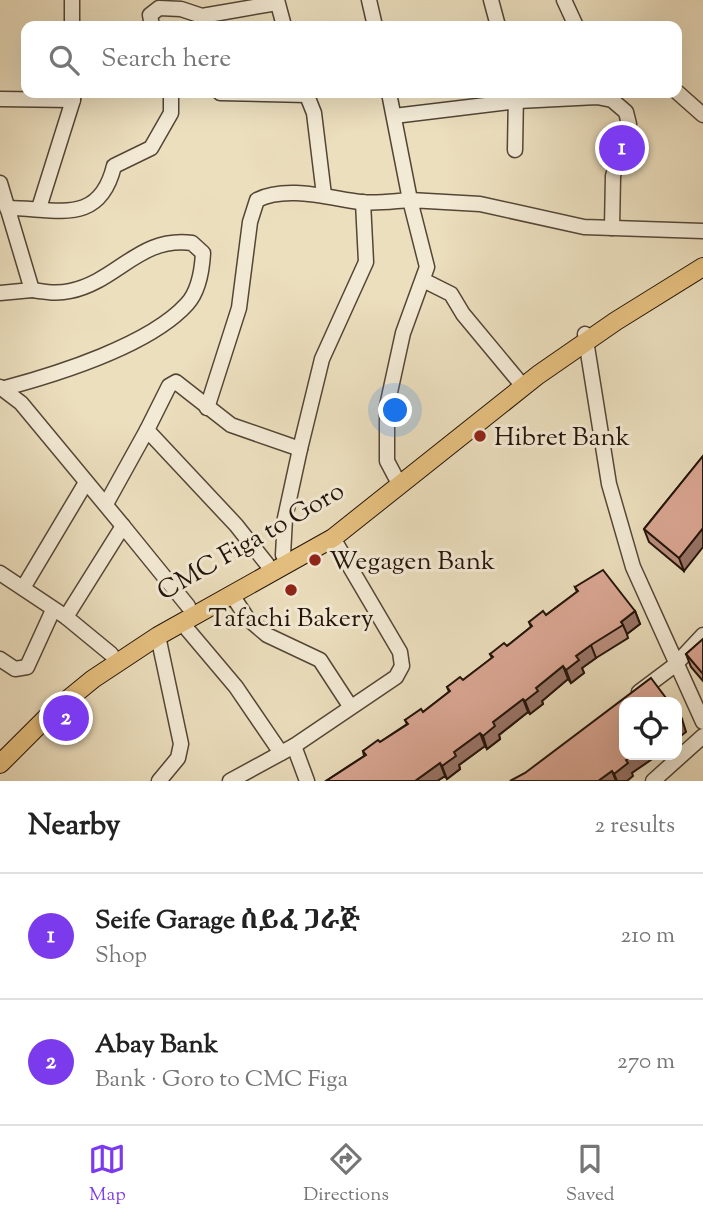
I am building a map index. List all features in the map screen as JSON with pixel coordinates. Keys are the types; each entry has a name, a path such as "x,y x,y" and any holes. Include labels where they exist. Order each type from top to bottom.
{"main road":[{"name":"CMC Figa to Goro","path":"0,752 64,690 111,654 185,615 351,515 517,379 586,338 703,257"},
{"path":"0,764 69,697 114,663 158,636 185,615 232,595 333,538 490,411 586,338 703,267"}],"street":[{"path":"72,0 72,21"},
{"path":"369,0 374,21"},
{"path":"491,0 497,21"},
{"path":"564,0 574,21"},
{"path":"151,21 150,15 159,8 181,9 202,16 277,1 283,21"},
{"path":"682,96 703,115"},
{"path":"0,99 24,98"},
{"path":"39,208 72,98"},
{"path":"7,208 70,211 97,201 106,191 114,166 151,148 171,113 171,98"},
{"path":"308,98 314,113 324,195"},
{"path":"390,98 410,200 427,267 403,333 387,406 387,461 396,478"},
{"path":"394,116 511,98"},
{"path":"515,150 513,140 517,98"},
{"path":"612,228 613,176 629,124 623,99"},
{"path":"0,183 32,290"},
{"path":"207,408 239,308 250,222 257,200 267,195 324,195 363,202 410,200 480,204 584,227 703,231"},
{"path":"284,555 285,518 322,359 366,262 363,202"},
{"path":"0,293 70,291 90,284 160,243 192,243 202,253 202,270 194,292 178,313 120,348 43,377 2,387 85,484 106,503 236,687 287,750 307,781"},
{"path":"423,280 452,294 464,314 517,379"},
{"path":"586,338 609,484 633,567 703,722"},
{"path":"106,503 172,382 186,387 218,418 253,435 300,449"},
{"path":"147,430 236,525 267,564"},
{"path":"23,588 85,484"},
{"path":"0,659 15,669 24,670 59,613 123,526"},
{"path":"230,781 287,750 396,677 402,666 400,652 333,538"},
{"path":"0,573 59,613 111,654"},
{"path":"232,595 247,618 267,635 320,660 350,706"},
{"path":"632,697 675,665 703,635"},
{"path":"158,636 181,744 178,758 159,781"},
{"path":"653,781 703,736"}],"building":[{"path":"703,456 703,528 679,558 644,529"},
{"path":"603,570 635,611 621,622 623,625 576,656 579,660 566,670 563,666 536,688 538,691 493,722 495,726 483,736 480,733 454,752 456,756 442,766 440,763 415,781 326,781 366,755 363,751 378,740 380,742 408,724 405,720 421,709 423,712 450,691 447,687 460,677 463,680 493,657 490,654 504,643 507,646 532,626 529,622 543,611 546,615 578,591 575,587"},
{"path":"703,639 703,674 686,654"},
{"path":"651,678 665,697 626,697"},
{"path":"619,702 619,760 626,760 628,763 614,774 612,771 598,781 510,781 525,773"}],"place":[{"name":"Seife Garage ሰይፈ ጋራጅ","path":"622,148"},
{"name":"Hibret Bank","path":"480,436"},
{"name":"Wegagen Bank","path":"315,560"},
{"name":"Tafachi Bakery","path":"291,590"},
{"name":"Abay Bank","path":"66,718"}]}
